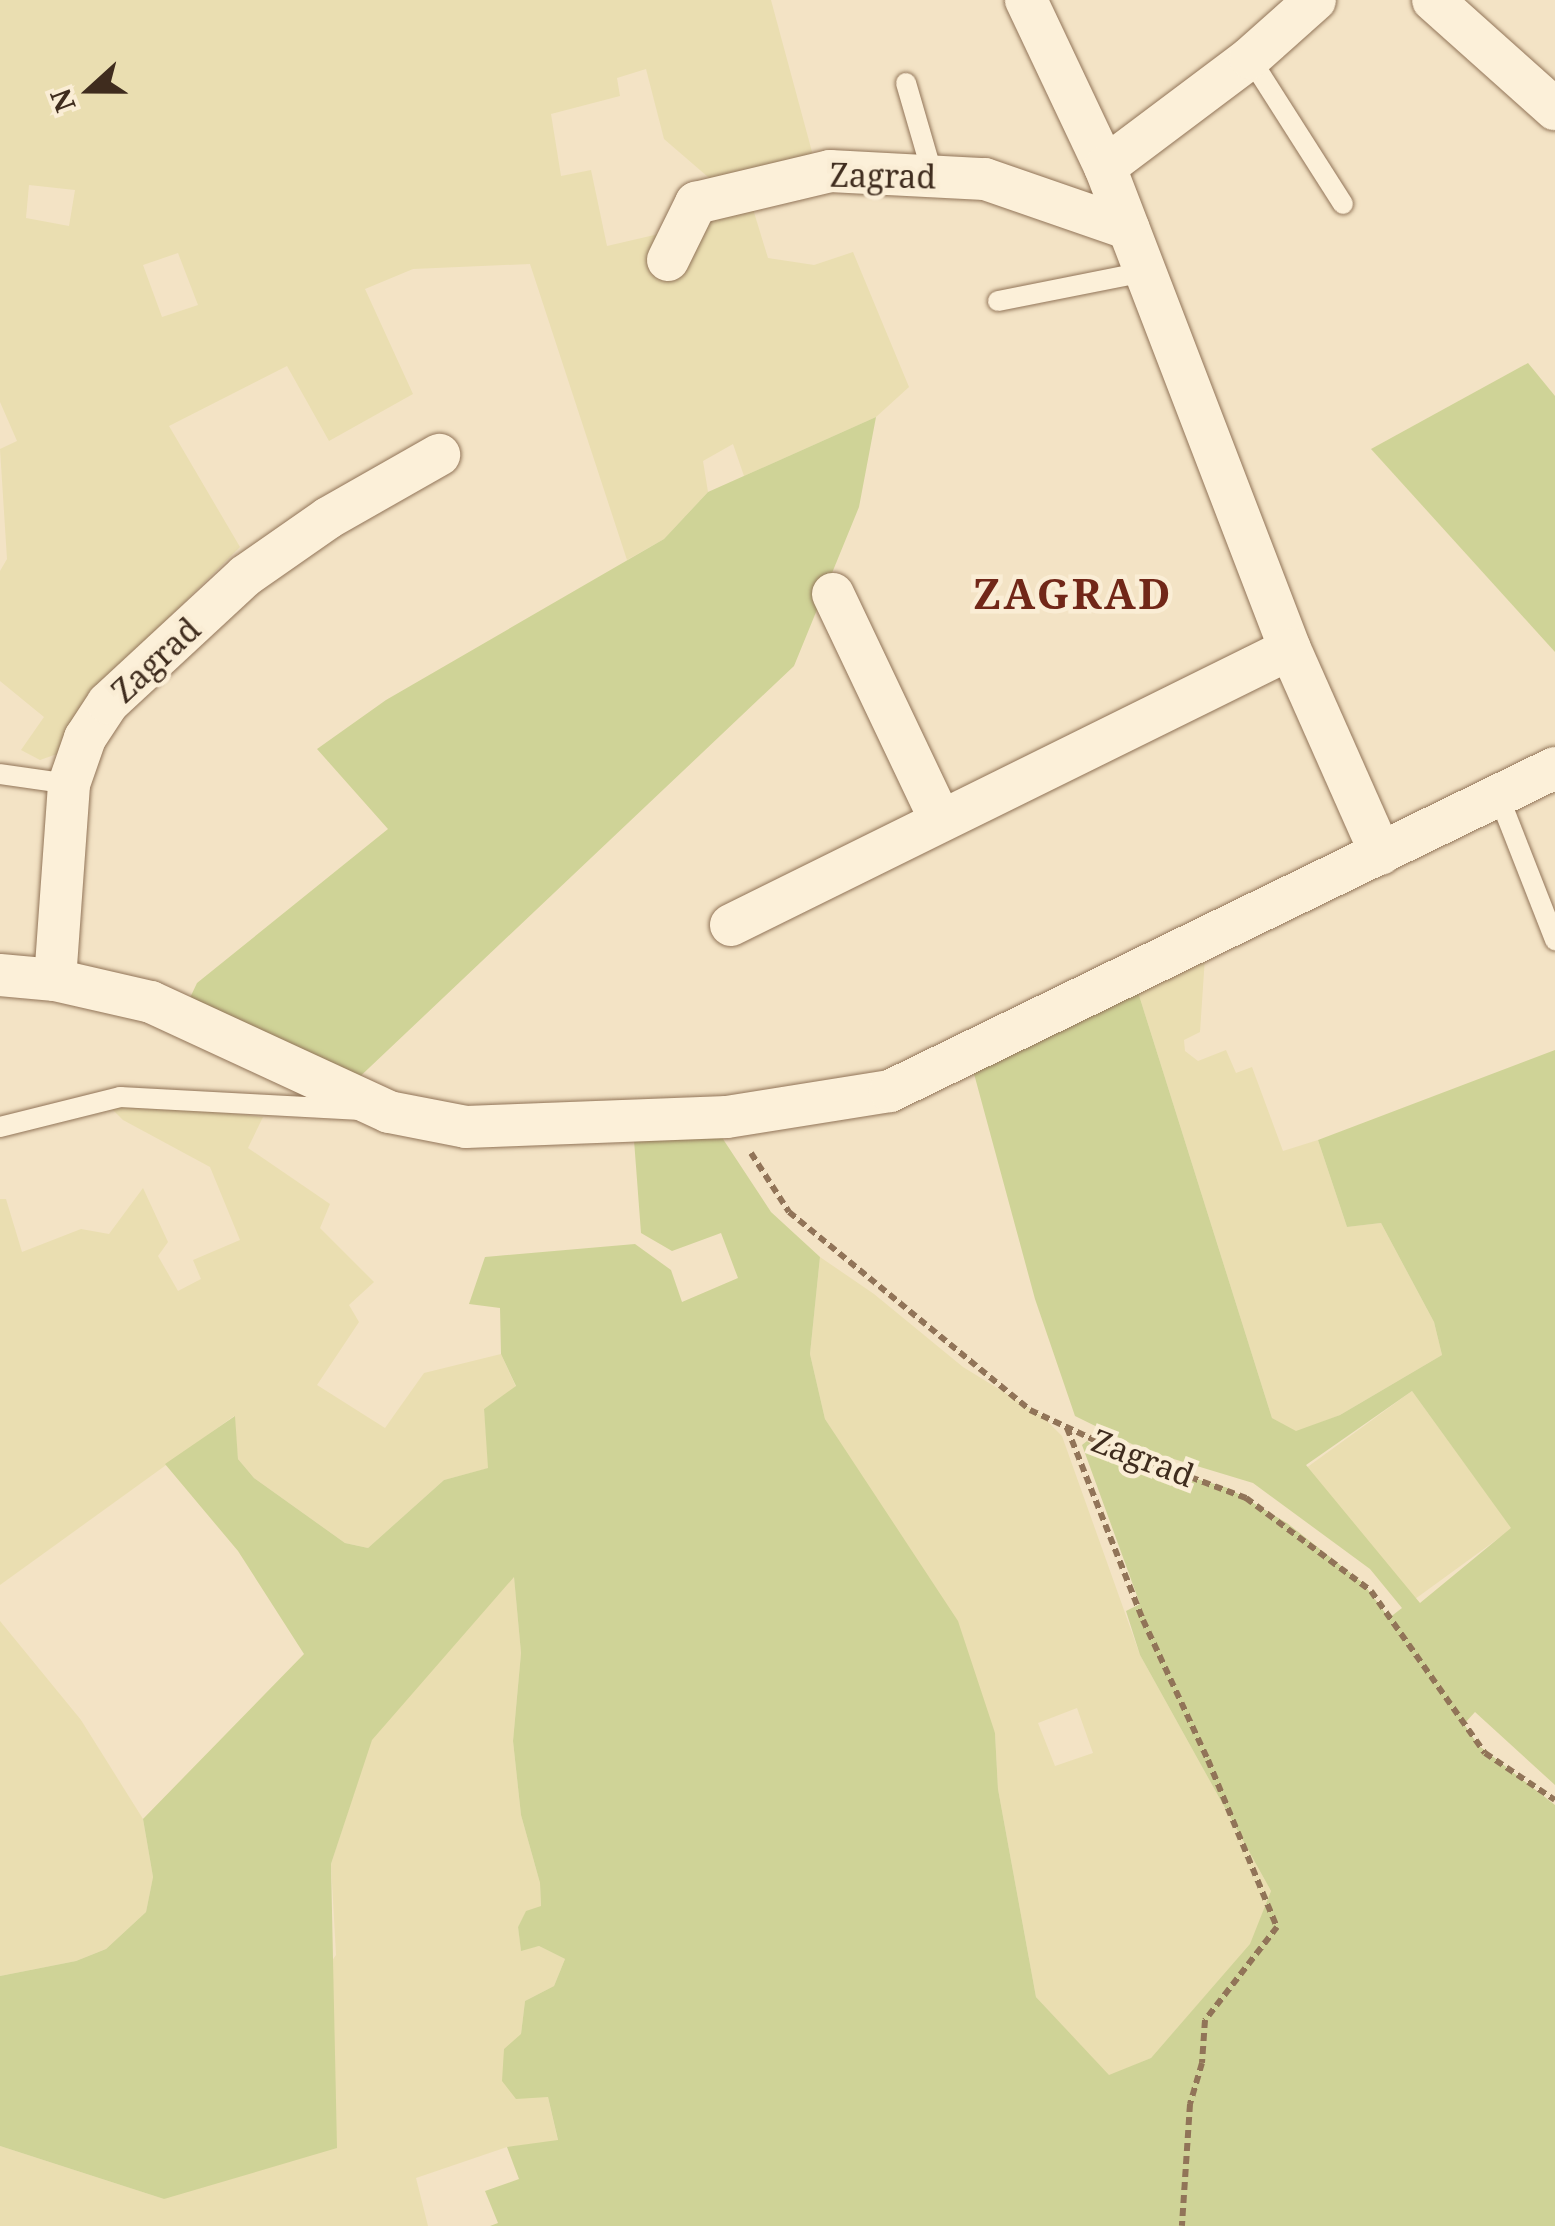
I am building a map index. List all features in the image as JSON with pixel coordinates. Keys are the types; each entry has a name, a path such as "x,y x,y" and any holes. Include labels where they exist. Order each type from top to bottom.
{"street":[{"path":"1026,0 1105,167 1290,649 1381,854"},
{"path":"1105,167 1250,58 1315,0"},
{"path":"1433,0 1555,109"},
{"name":"Zagrad","path":"668,260 696,203 830,171 986,180 1129,229"},
{"name":"Zagrad","path":"55,980 69,784 85,738 108,704 245,576 328,518 439,455"},
{"path":"833,594 940,819"},
{"path":"730,925 1290,649"},
{"path":"0,975 55,980 151,1002 389,1112 466,1127 727,1117 890,1090 1555,768"}],"lane":[{"path":"1250,58 1343,204"},
{"path":"906,83 933,176"},
{"path":"998,300 1146,272"},
{"path":"0,774 69,784"},
{"path":"1499,797 1555,940"},
{"path":"0,1127 120,1097 389,1112"}],"path":[{"name":"Zagrad","path":"727,1117 790,1212 1030,1410 1246,1498 1371,1591 1485,1753 1555,1800"},
{"path":"1066,1427 1143,1620 1208,1760 1277,1927 1206,2020 1202,2063 1190,2104 1182,2226"}],"shaded area":[{"path":"0,0 771,0 815,163 715,183 664,139 646,69 617,78 620,96 551,114 561,176 591,170 607,246 689,227 749,196 768,258 814,265 853,252 909,387 876,417 744,476 733,444 703,461 708,492 664,539 627,560 530,264 413,269 365,289 413,394 329,441 287,366 169,426 240,547 151,635 57,754 40,760 21,750 44,717 0,681 0,571 7,559 0,449 17,441 0,402","holes":["29,185 75,190 69,226 26,218","178,253 198,305 162,317 143,265"]},
{"path":"1205,957 1200,1032 1184,1040 1185,1051 1198,1061 1226,1050 1236,1073 1252,1067 1283,1151 1318,1140 1347,1227 1381,1223 1434,1322 1442,1355 1340,1415 1296,1432 1272,1418 1138,992"},
{"path":"110,1107 179,1107 263,1117 248,1148 330,1204 320,1228 374,1282 349,1305 359,1322 317,1385 385,1428 424,1373 501,1354 516,1387 484,1409 489,1468 444,1480 368,1548 345,1543 254,1478 238,1459 234,1416 0,1585 0,1199 6,1199 22,1252 81,1229 109,1234 143,1188 168,1242 158,1256 178,1291 201,1279 193,1260 240,1240 210,1167 123,1120"},
{"path":"820,1257 874,1294 963,1367 1041,1415 1062,1436 1140,1655 1271,1891 1251,1944 1151,2058 1109,2076 1036,1997 998,1789 995,1733 865,1482 825,1419 810,1354","holes":["1077,1708 1093,1753 1055,1766 1038,1723"]},
{"path":"1412,1391 1512,1529 1407,1605 1307,1467"},
{"path":"514,1576 521,1653 513,1741 521,1815 540,1883 541,1907 526,1912 518,1927 521,1950 539,1946 565,1959 554,1986 525,2001 521,2034 548,2097 558,2141 507,2147 416,2178 428,2226 0,2226 0,2146 164,2199 336,1955 331,1864 371,1740"},
{"path":"0,1621 81,1720 143,1819 153,1877 146,1912 106,1949 76,1961 0,1976"}],"green space":[{"path":"1528,363 1555,396 1555,652 1371,449"},
{"path":"876,417 859,507 794,666 351,1085 188,1002 197,983 388,829 317,749 386,700 664,539 708,492"},
{"path":"1138,992 1272,1418 1296,1431 1340,1415 1442,1355 1434,1322 1381,1223 1347,1227 1318,1140 1555,1050 1555,1785 1475,1712 1464,1724 1478,1745 1555,1805 1555,2226 490,2226 498,2223 485,2191 519,2179 507,2147 558,2140 548,2097 516,2099 502,2081 504,2049 521,2034 525,2001 554,1986 565,1959 539,1946 521,1951 518,1927 526,1911 541,1906 540,1883 521,1815 513,1741 521,1653 514,1577 372,1740 331,1864 337,2148 164,2199 0,2146 0,1976 76,1961 106,1949 146,1912 153,1877 143,1819 304,1654 238,1551 165,1464 235,1416 238,1459 254,1478 345,1543 368,1548 444,1480 488,1468 484,1409 516,1386 501,1354 500,1308 469,1304 485,1257 635,1244 671,1270 682,1302 738,1278 721,1233 672,1251 641,1233 634,1140 721,1136 771,1212 820,1257 810,1354 825,1419 958,1621 995,1733 998,1789 1036,1997 1109,2075 1151,2058 1250,1944 1271,1891 1140,1655 1126,1611 1140,1604 1082,1445 1087,1441 1104,1452 1228,1488 1287,1523 1363,1583 1389,1618 1402,1608 1370,1569 1253,1483 1144,1450 1075,1416 1035,1299 973,1070","holes":["1412,1391 1511,1528 1420,1603 1306,1465"]}],"district":[{"name":"ZAGRAD","path":"1073,593"}]}
